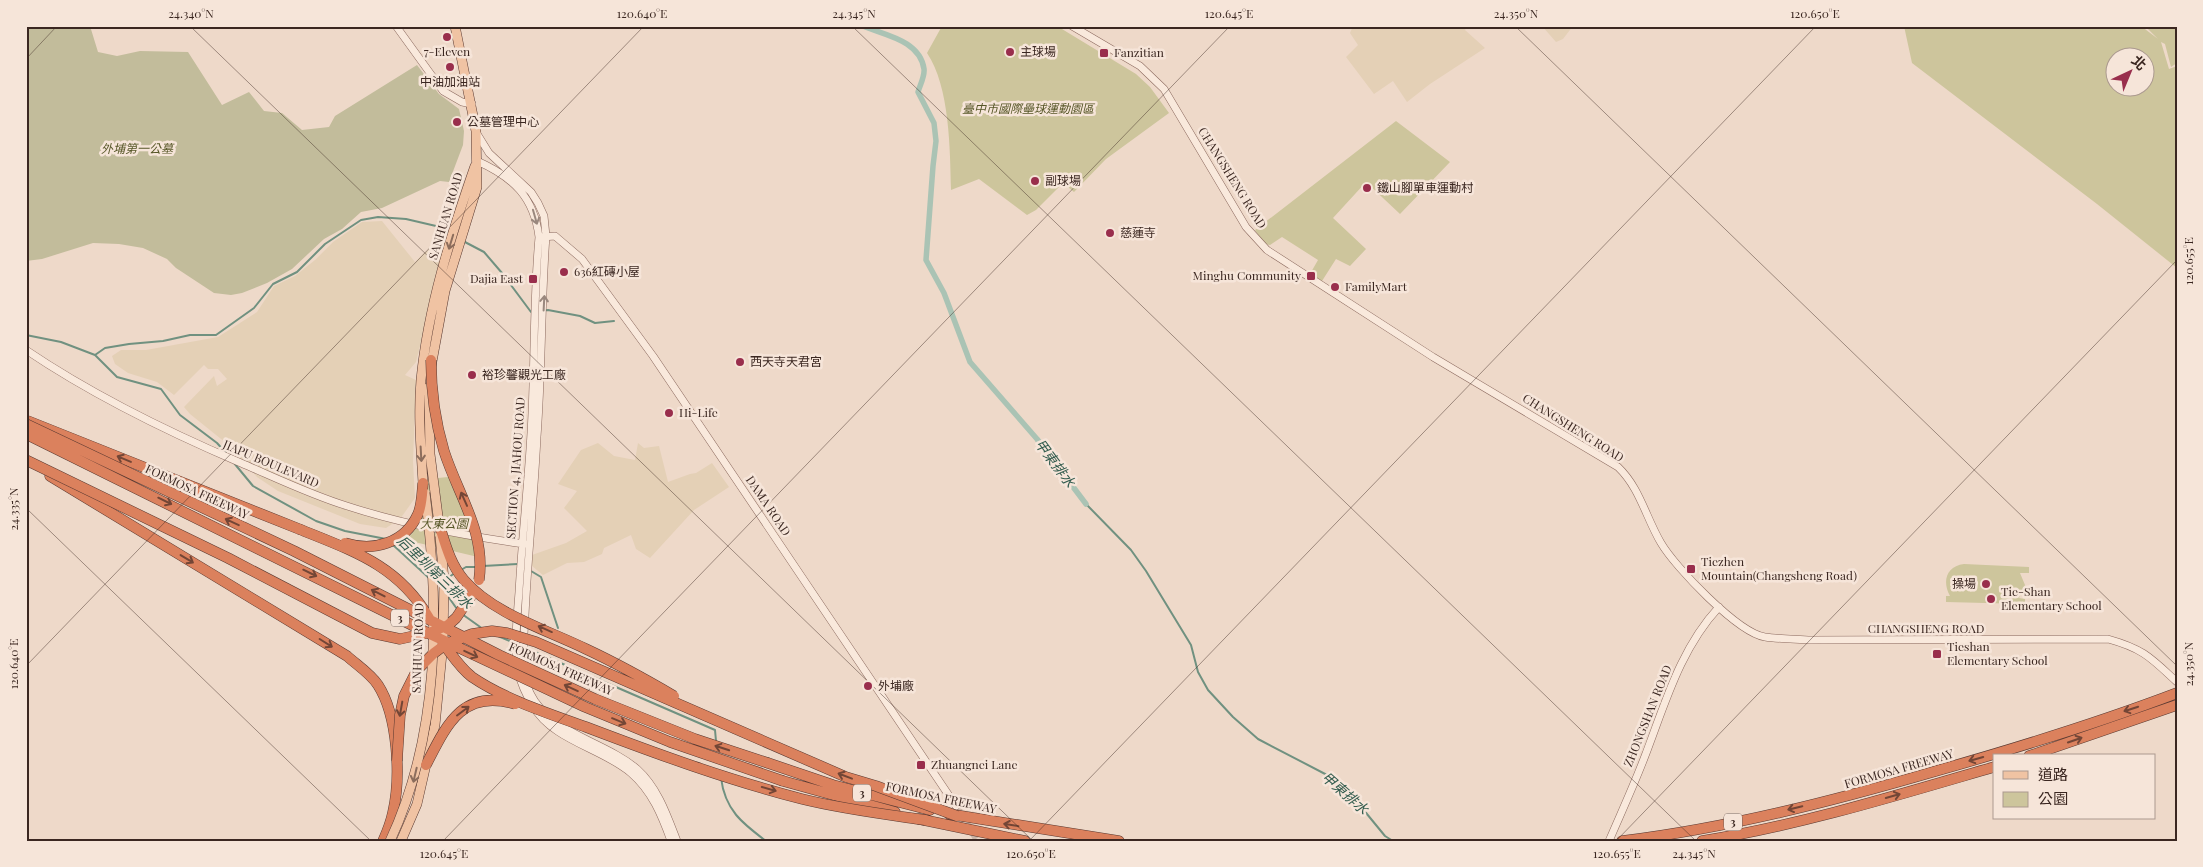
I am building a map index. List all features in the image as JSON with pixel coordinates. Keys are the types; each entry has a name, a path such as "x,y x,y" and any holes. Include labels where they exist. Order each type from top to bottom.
{"highway":[{"path":"26,460 228,558 372,633 400,639 432,632 448,625 465,606 479,580 480,560 475,526 452,474 438,429 433,404 431,360"},
{"path":"26,420 299,529 382,566 398,578 410,591 434,625"},
{"name":"FORMOSA FREEWAY","path":"26,424 294,551 499,655 595,699 694,739 833,785 957,811 1119,841"},
{"name":"FORMOSA FREEWAY","path":"26,434 432,635 585,707 670,742 782,781 924,820 1025,841"},
{"path":"26,460 347,656 377,684 385,699 397,761"},
{"path":"299,529 367,548 390,543 407,531 418,513 423,483"},
{"path":"439,524 454,567 464,580 485,598 510,613 626,668 728,724"},
{"path":"383,841 393,814 397,791 400,715 404,696 417,670 434,652 446,644 472,634 492,631 507,633 536,642 846,777 957,811"},
{"path":"443,643 458,664 472,676 551,714"},
{"name":"FORMOSA FREEWAY","path":"1997,754 2177,693"},
{"path":"426,765 448,723 472,704 485,700 504,700 551,714 698,768 801,798 850,809 924,820"},
{"path":"2035,754 2177,705"},
{"name":"FORMOSA FREEWAY","path":"1622,841 1737,821 1843,798 1993,755"},
{"name":"FORMOSA FREEWAY","path":"1702,841 1742,834 1846,810 1993,767"}],"main road":[{"path":"455,26 472,104 476,131 477,161"},
{"name":"SANHUAN ROAD","path":"390,841 412,787 422,743 427,715 434,625 429,523 423,483 421,450 421,382 426,338 437,287 474,179 477,161"},
{"name":"SANHUAN ROAD","path":"401,841 417,804 435,725 443,643 444,580 428,421 431,360 445,291 474,198 474,179"},
{"path":"434,625 443,643"}],"street":[{"path":"396,26 443,92 462,102 472,104"},
{"name":"CHANGSHENG ROAD","path":"1072,26 1140,66 1164,89 1246,227 1267,250 1433,356 1618,467 1630,478 1665,549 1679,568 1719,607 1750,631 1765,637 1811,640 2108,639 2132,646 2145,653 2177,682"},
{"name":"SECTION 4, JIAHOU ROAD","path":"476,131 489,153 531,192 544,216 538,437 523,572"},
{"path":"477,161 489,161 500,164"},
{"name":"SECTION 4, JIAHOU ROAD","path":"477,161 497,170 525,196 530,203 543,237"},
{"name":"DAMA ROAD","path":"543,237 555,236 582,259 653,356 957,811"},
{"name":"JIAPU BOULEVARD","path":"26,350 107,400 155,425 322,497 373,514 422,527 525,544"},
{"path":"523,572 516,643 518,671 524,692 539,716 552,727 616,763 644,786 656,805 672,841"},
{"path":"523,572 525,674 530,693 542,711 559,725 622,758 637,769 662,800 677,841"},
{"name":"ZHONGSHAN ROAD","path":"1609,841 1645,756 1672,683 1706,620 1719,607"}],"shaded area":[{"path":"1353,26 1467,26 1465,30 1485,48 1430,84 1407,102 1393,81 1374,94 1346,57 1358,45 1350,33"},
{"path":"1542,26 1573,26 1563,39 1556,42"},
{"path":"382,221 415,262 425,252 447,239 416,362 405,375 416,380 413,462 415,498 400,519 386,528 360,524 278,491 257,477 231,447 190,414 184,407 214,376 217,386 227,379 218,369 208,369 204,365 174,395 157,382 128,373 115,364 112,356 121,350 146,350 218,337 257,312 274,286 295,276 333,242 362,222"},
{"path":"598,443 614,456 635,460 638,443 644,448 659,446 668,482 696,473 712,463 729,487 694,510 650,558 636,549 631,535 604,548 602,554 584,562 567,563 543,575 532,566 532,555 566,543 587,531 564,508 577,491 558,484 581,450"}],"green space":[{"name":"外埔第一公墓","path":"26,26 90,26 98,52 117,56 140,51 188,52 222,105 249,92 264,111 282,113 302,130 329,127 335,116 417,65 439,94 459,109 464,131 463,145 449,182 440,181 382,208 361,212 342,229 324,239 292,269 267,283 242,293 231,295 214,293 176,268 167,259 143,248 119,244 93,243 42,259 26,261"},
{"name":"臺中市國際壘球運動園區","path":"942,26 1057,26 1136,74 1150,87 1169,113 1106,159 1074,192 1063,183 1036,210 1027,215 979,179 951,190 949,138 944,101 935,67 927,53"},
{"path":"1904,26 2141,26 2158,39 2145,26 2177,26 2177,63 2171,67 2165,44 2161,42 2169,69 2177,66 2177,268 2097,204 1912,63"},
{"name":"鐵山腳單車運動村","path":"1396,121 1450,162 1400,214 1366,182 1333,218 1366,249 1350,266 1336,259 1322,281 1310,274 1318,260 1282,237 1270,245 1264,244 1255,230"},
{"name":"大東公園","path":"448,477 469,520 478,557 406,540 412,534 419,519 424,504 428,479"},
{"path":"1964,564 2029,567 2029,573 2020,573 2025,585 2019,598 2025,599 2025,604 1946,602 1946,596 1950,596 1946,585 1947,576 1953,568"}],"waterway":[{"name":"甲東排水","path":"863,26 900,40 916,51 921,59 924,72 918,92 934,123 936,141 926,260 944,293 970,362 1037,439 1086,504"},
{"path":"95,355 105,348 129,344 163,341 190,335 216,335 254,308 273,284 297,272 325,244 361,220 378,217 406,219 436,226 450,234"},
{"path":"463,241 484,252 531,312 548,310 580,316 595,323 614,321"},
{"name":"后里圳第三排水","path":"26,335 61,342 95,355 117,377 161,389 180,415 217,443 226,453"},
{"name":"后里圳第三排水","path":"234,463 253,486 316,521 345,531 386,539"},
{"name":"甲東排水","path":"1086,504 1131,550 1146,571 1191,645 1198,672 1208,690 1233,717 1258,739 1329,776 1353,797 1385,836 1393,841"},
{"name":"后里圳第三排水","path":"392,544 429,578"},
{"path":"483,566 518,564"},
{"path":"461,570 466,567 476,567"},
{"path":"531,571 541,577 558,628"},
{"path":"446,579 455,573"},
{"name":"后里圳第三排水","path":"447,595 457,609"},
{"name":"后里圳第三排水","path":"462,614 483,629"},
{"name":"后里圳第三排水","path":"498,636 514,643"},
{"name":"后里圳第三排水","path":"526,648 715,730 716,741"},
{"name":"后里圳第三排水","path":"721,778 726,799 736,815 766,841"}],"tunnel":[{"path":"956,806 978,841"}],"place":[{"name":"7-Eleven","path":"447,37"},
{"name":"主球場","path":"1010,52"},
{"name":"Fanzitian","path":"1104,53"},
{"name":"中油加油站","path":"450,67"},
{"name":"公墓管理中心","path":"457,122"},
{"name":"副球場","path":"1035,181"},
{"name":"鐵山腳單車運動村","path":"1367,188"},
{"name":"慈蓮寺","path":"1110,233"},
{"name":"636紅磚小屋","path":"564,272"},
{"name":"Minghu Community","path":"1311,276"},
{"name":"Dajia East","path":"533,279"},
{"name":"FamilyMart","path":"1335,287"},
{"name":"西天寺天君宮","path":"740,362"},
{"name":"裕珍馨觀光工廠","path":"472,375"},
{"name":"Hi-Life","path":"669,413"},
{"name":"Tiezhen Mountain(Changsheng Road)","path":"1691,569"},
{"name":"操場","path":"1986,584"},
{"name":"Tie-Shan Elementary School","path":"1991,599"},
{"name":"Tieshan Elementary School","path":"1937,654"},
{"name":"外埔廠","path":"868,686"},
{"name":"Zhuangnei Lane","path":"921,765"}]}
